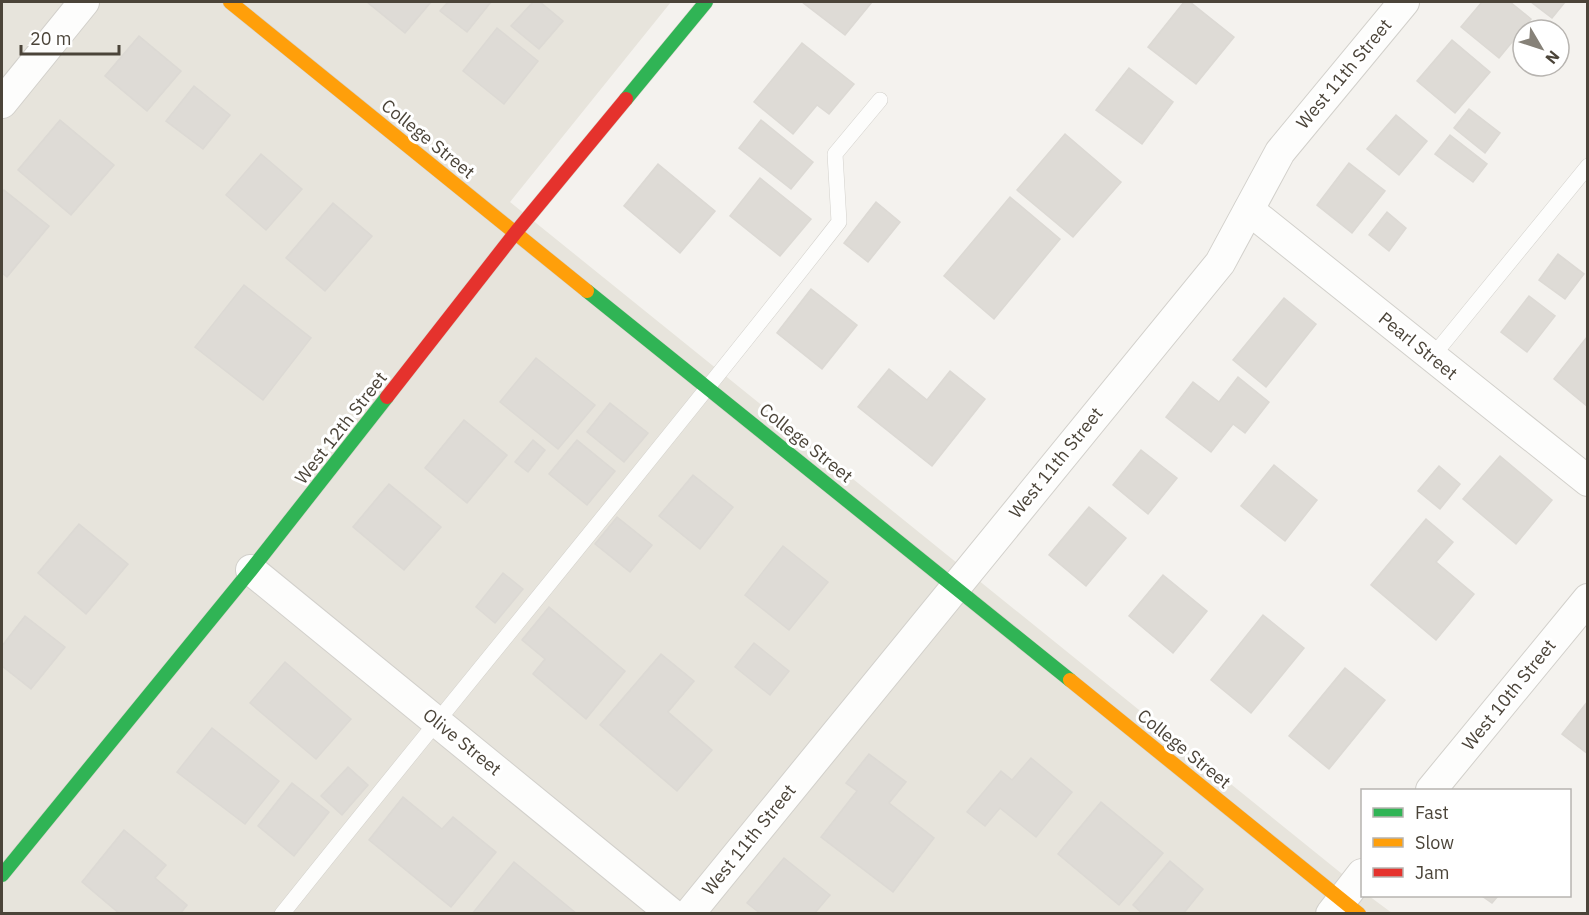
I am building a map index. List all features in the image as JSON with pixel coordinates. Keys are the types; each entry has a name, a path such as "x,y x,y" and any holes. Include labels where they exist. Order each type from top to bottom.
{"street":[{"path":"2,103 84,2"},
{"name":"College Street","path":"230,2 955,586 1344,909"},
{"name":"West 12th Street","path":"2,875 252,570 516,232 706,2"},
{"name":"West 11th Street","path":"689,914 1220,263 1280,152 1404,2"},
{"name":"Pearl Street","path":"1249,210 1587,481"},
{"name":"Olive Street","path":"252,570 672,914"},
{"name":"West 10th Street","path":"1432,789 1587,599"},
{"path":"1344,909 1361,876"}],"lane":[{"path":"282,914 436,721 709,388 840,222 836,154 880,100"},
{"path":"1432,357 1587,166"}],"shaded area":[{"path":"2,2 671,2 510,202 1361,889 1361,897 1370,897 1392,913 2,914"}],"building":[{"path":"367,2 431,2 405,33"},
{"path":"448,2 491,2 467,32 440,11"},
{"path":"533,2 540,2 563,21 539,49 511,26"},
{"path":"802,2 872,2 845,35"},
{"path":"1184,2 1190,2 1234,37 1196,84 1148,47"},
{"path":"1482,2 1510,2 1530,18 1511,18 1511,43 1499,58 1461,27"},
{"path":"1531,2 1565,2 1552,18"},
{"path":"497,28 538,61 504,104 463,71"},
{"path":"139,36 181,71 147,111 105,76"},
{"path":"1452,40 1490,72 1455,113 1417,81"},
{"path":"802,43 854,84 829,114 817,105 793,134 754,102"},
{"path":"1129,68 1173,102 1142,144 1096,110"},
{"path":"194,86 230,115 203,149 166,121"},
{"path":"1469,109 1500,133 1485,153 1454,128"},
{"path":"1396,115 1427,141 1399,175 1367,149"},
{"path":"60,120 114,165 71,215 18,170"},
{"path":"761,120 813,162 791,189 739,148"},
{"path":"1065,134 1121,182 1073,237 1017,190"},
{"path":"1450,135 1487,164 1473,182 1435,154"},
{"path":"261,154 302,189 266,230 226,195"},
{"path":"1349,163 1385,191 1352,233 1317,205"},
{"path":"658,164 715,211 680,253 624,206"},
{"path":"760,178 811,219 780,256 730,216"},
{"path":"4,190 49,226 7,277 2,273 2,192"},
{"path":"1010,197 1060,239 994,319 944,276"},
{"path":"876,202 900,222 868,262 844,243"},
{"path":"333,203 372,236 325,291 286,258"},
{"path":"1387,212 1406,228 1389,251 1369,235"},
{"path":"1558,254 1584,274 1565,299 1539,280"},
{"path":"244,285 311,338 263,400 195,347"},
{"path":"811,289 857,325 822,369 777,333"},
{"path":"1529,296 1555,316 1527,352 1501,332"},
{"path":"1284,298 1316,324 1266,387 1233,360"},
{"path":"1588,337 1588,407 1554,379"},
{"path":"536,358 595,405 558,449 500,402"},
{"path":"889,369 927,400 950,371 985,399 932,466 858,407"},
{"path":"1238,377 1269,402 1245,433 1233,424 1211,452 1166,417 1193,382 1219,402"},
{"path":"610,403 648,433 624,462 587,432"},
{"path":"464,420 507,455 467,503 425,468"},
{"path":"533,440 545,450 528,472 515,462"},
{"path":"577,440 615,471 587,505 549,474"},
{"path":"1141,450 1177,478 1148,514 1113,485"},
{"path":"1500,456 1552,500 1516,544 1463,499"},
{"path":"1274,465 1317,500 1285,541 1241,506"},
{"path":"1439,466 1460,484 1440,509 1418,491"},
{"path":"693,475 733,507 700,549 659,516"},
{"path":"389,484 441,527 404,570 353,527"},
{"path":"1089,507 1126,538 1086,586 1049,555"},
{"path":"617,517 652,545 630,572 595,544"},
{"path":"1426,519 1453,542 1436,562 1474,594 1436,640 1371,585"},
{"path":"79,524 128,564 86,614 38,573"},
{"path":"783,546 828,582 789,630 745,595"},
{"path":"503,573 523,589 495,623 476,607"},
{"path":"1163,575 1207,611 1173,653 1129,616"},
{"path":"549,607 625,671 586,719 533,674 545,659 522,640"},
{"path":"1263,615 1304,648 1251,713 1211,680"},
{"path":"25,616 65,647 31,689 2,666 2,646"},
{"path":"754,643 789,671 770,695 735,667"},
{"path":"661,654 694,681 668,712 712,750 677,791 600,725"},
{"path":"285,662 351,719 316,759 250,703"},
{"path":"1345,668 1385,700 1329,769 1289,736"},
{"path":"1588,701 1588,754 1562,734"},
{"path":"212,728 279,781 245,824 177,772"},
{"path":"869,754 906,782 889,803 934,838 893,892 821,837 857,791 846,783"},
{"path":"1031,758 1072,792 1036,837 1000,808 985,826 967,812 1001,771 1012,780"},
{"path":"348,767 368,785 342,815 321,796"},
{"path":"292,783 329,812 294,856 258,826"},
{"path":"403,797 442,829 453,817 496,852 451,907 369,840"},
{"path":"1101,802 1163,853 1119,905 1058,854"},
{"path":"124,830 166,865 155,878 187,905 180,914 120,914 82,882"},
{"path":"784,858 830,895 814,914 761,914 747,903"},
{"path":"1170,861 1203,889 1183,914 1143,914 1133,905"},
{"path":"514,862 577,914 472,914"},
{"path":"1483,897 1497,897 1492,903"}],"traffic: fast":[{"path":"626,99 706,2"},
{"path":"587,291 1070,680"},
{"path":"2,875 251,570 387,397"}],"traffic: slow":[{"path":"230,2 587,291"},
{"path":"1070,680 1359,914"}],"traffic: jam":[{"path":"387,397 516,232 626,99"}]}
